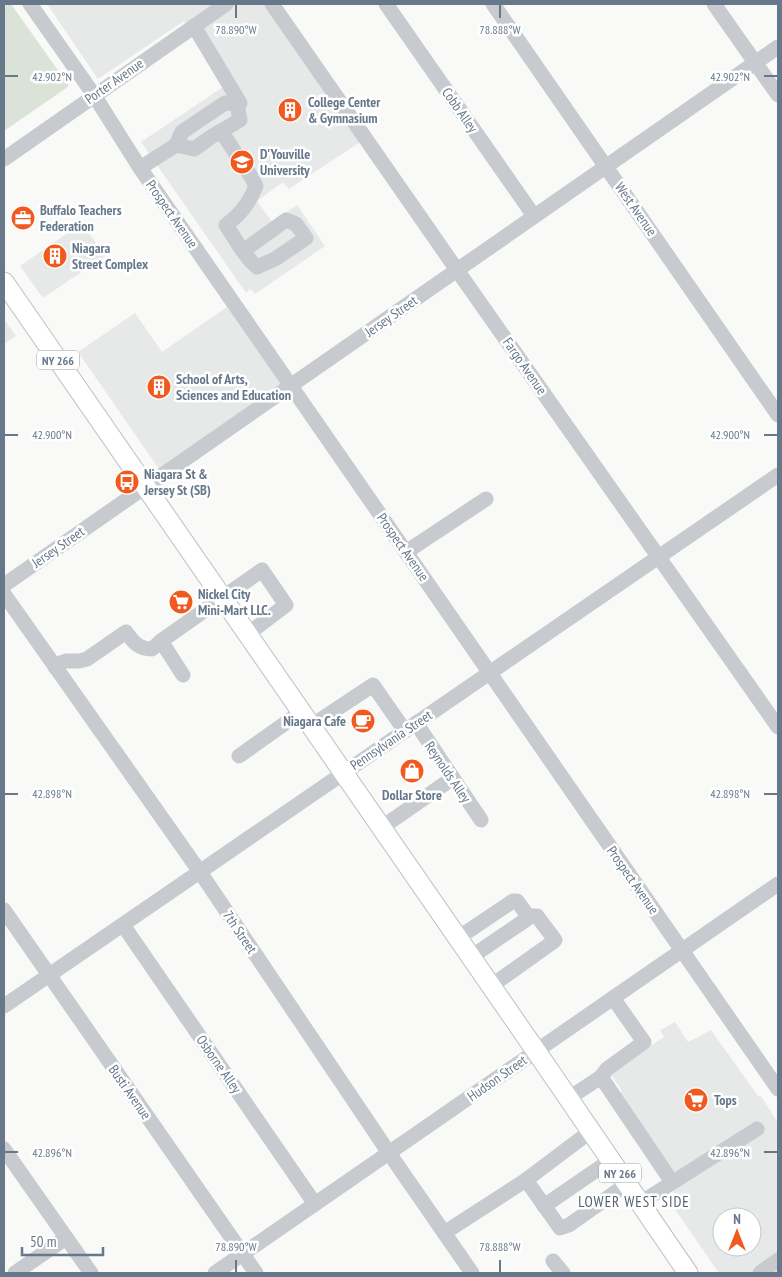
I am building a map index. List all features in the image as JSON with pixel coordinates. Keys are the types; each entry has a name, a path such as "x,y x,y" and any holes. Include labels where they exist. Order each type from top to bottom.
{"main road":[{"name":"NY 266","path":"4,282 492,986 688,1273"}],"street":[{"name":"Prospect Avenue","path":"30,4 94,95 140,168 778,1090"},
{"name":"Porter Avenue","path":"4,159 226,4"},
{"name":"Fargo Avenue","path":"272,4 658,557 777,724"},
{"name":"Cobb Alley","path":"386,4 534,216"},
{"name":"West Avenue","path":"493,4 778,415"},
{"path":"714,4 778,95"},
{"path":"176,145 194,149 240,120 237,104 240,103 194,26"},
{"name":"Jersey Street","path":"4,585 778,47"},
{"path":"140,168 176,145 182,132 225,103 237,104"},
{"path":"222,131 256,186 251,200 237,217 226,225 243,251"},
{"name":"Pennsylvania Street","path":"4,1006 778,475"},
{"path":"406,552 486,499"},
{"path":"55,667 66,661 87,659 126,632 135,644 152,649 262,570 286,605 248,634"},
{"name":"7th Street","path":"4,594 200,872 472,1273"},
{"path":"162,641 184,675"},
{"name":"Reynolds Alley","path":"306,719 373,685 453,778 481,820"},
{"path":"239,756 306,719"},
{"path":"381,828 453,778"},
{"name":"Hudson Street","path":"215,1273 778,884"},
{"path":"458,938 513,901 517,901 528,918"},
{"name":"Busti Avenue","path":"4,910 256,1273"},
{"path":"471,956 528,918 537,916 555,940 492,986"},
{"name":"Osborne Alley","path":"123,925 315,1204"},
{"path":"569,1098 601,1077 607,1069 644,1042 613,998"},
{"path":"601,1077 672,1182"},
{"path":"640,1203 757,1129"},
{"path":"444,1233 526,1180 591,1131"},
{"path":"4,1149 91,1273"},
{"path":"544,1206 611,1160"},
{"path":"526,1180 560,1228 569,1225 627,1184"},
{"path":"15,1273 66,1238"},
{"path":"760,1273 778,1260"},
{"path":"553,1261 562,1273"}],"shaded area":[{"path":"4,4 11,4 69,86 4,131"},
{"name":"D'Youville University","path":"47,4 265,4 362,141 289,189 283,182 257,201 272,222 297,205 325,246 255,294 250,289 246,293 141,142 226,85 184,21 98,79"},
{"path":"82,223 105,256 43,298 20,266"},
{"path":"227,307 281,385 159,469 78,352 135,313 162,352"},
{"path":"4,319 16,336 4,344"},
{"path":"675,1022 688,1042 711,1030 758,1096 761,1096 778,1123 778,1273 719,1273 674,1208 681,1203 611,1101 622,1091 610,1073 664,1037 660,1030"}],"place":[{"name":"College Center & Gymnasium","path":"290,110"},
{"name":"D'Youville University","path":"242,162"},
{"name":"Buffalo Teachers Federation","path":"23,218"},
{"name":"Niagara Street Complex","path":"55,256"},
{"name":"School of Arts, Sciences and Education","path":"159,387"},
{"name":"Niagara St & Jersey St (SB)","path":"127,482"},
{"name":"Nickel City Mini-Mart LLC.","path":"181,602"},
{"name":"Niagara Cafe","path":"363,721"},
{"name":"Dollar Store","path":"412,771"},
{"name":"Tops","path":"696,1100"}],"district":[{"name":"LOWER WEST SIDE","path":"634,1201"}]}
